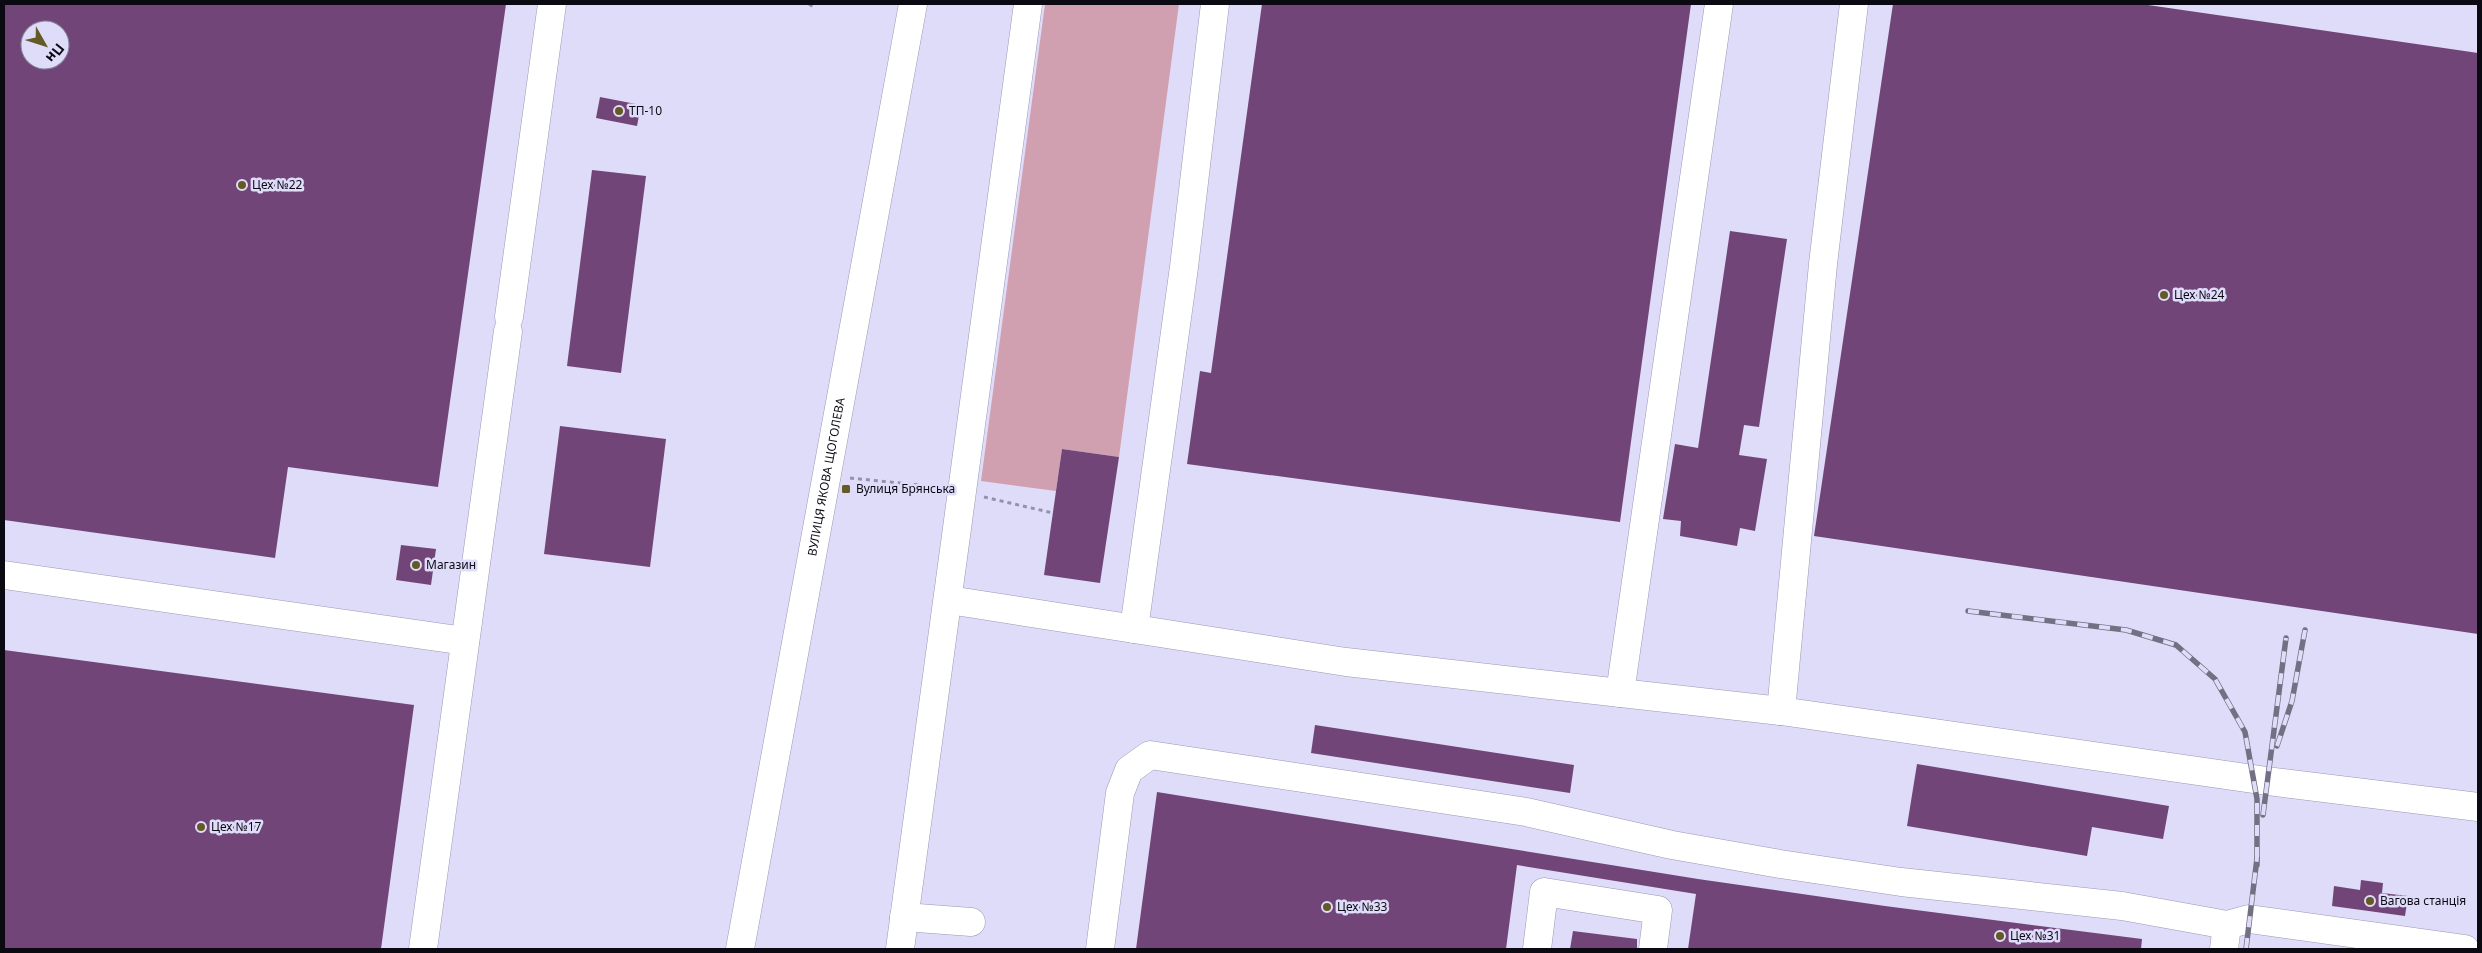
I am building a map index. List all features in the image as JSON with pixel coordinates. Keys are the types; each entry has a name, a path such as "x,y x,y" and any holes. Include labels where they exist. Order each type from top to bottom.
{"street":[{"path":"423,949 552,4"},
{"name":"ВУЛИЦЯ ЯКОВА ЩОГОЛЕВА","path":"740,949 914,4"},
{"path":"900,949 964,492 1028,4"},
{"path":"1134,629 1184,267 1215,4"},
{"path":"1620,693 1719,4"},
{"path":"1780,711 1823,264 1854,4"},
{"path":"4,574 465,641"},
{"path":"949,600 1346,662 1780,711 2268,781 2478,807"},
{"path":"1100,949 1120,793 1129,770 1150,755 1526,812 1672,845 1780,864 1901,882 2122,906 2226,937 2249,919 2465,949"},
{"path":"1537,949 1544,892 1658,910 1653,949"},
{"path":"904,917 971,922"}],"path":[{"path":"810,4 815,8"},
{"path":"828,475 936,486"},
{"path":"964,492 1053,512"}],"shaded area":[{"path":"1045,4 1179,4 1119,457 1062,449 1056,491 981,481"}],"building":[{"name":"Цех №22","path":"4,4 506,4 438,487 288,467 275,558 4,520"},
{"path":"1262,4 1691,4 1620,522 1187,464 1200,371 1211,373"},
{"name":"Цех №24","path":"1893,4 2141,4 2478,53 2478,634 1814,536"},
{"name":"ТП-10","path":"600,97 641,105 637,126 596,118"},
{"path":"592,170 646,176 621,373 567,366"},
{"path":"1730,231 1787,239 1759,427 1744,425 1739,455 1767,459 1755,531 1740,528 1737,546 1680,536 1681,521 1663,519 1675,444 1698,448"},
{"path":"560,426 666,439 650,567 544,554"},
{"path":"1062,449 1119,457 1100,583 1044,575"},
{"name":"Магазин","path":"401,545 436,549 431,585 396,580"},
{"name":"Цех №17","path":"4,650 414,705 381,949 4,949"},
{"path":"1315,725 1574,765 1570,793 1311,753"},
{"path":"1917,764 2169,806 2163,839 2092,827 2087,856 1907,826"},
{"name":"Цех №33","path":"1157,792 1698,879 1885,906 2142,939 2141,949 1688,949 1696,894 1517,865 1506,949 1136,949"},
{"name":"Вагова станція","path":"2361,880 2383,883 2382,893 2408,896 2405,916 2332,906 2334,886 2360,890"},
{"path":"1573,931 1637,939 1637,949 1570,949"}],"railway":[{"path":"1968,611 2126,630 2176,645 2215,679 2245,732 2257,799 2257,865"},
{"path":"2277,746 2292,701 2305,630"},
{"path":"2263,815 2286,638"},
{"path":"2246,949 2257,858"}],"place":[{"name":"ТП-10","path":"619,111"},
{"name":"Цех №22","path":"242,185"},
{"name":"Цех №24","path":"2164,295"},
{"name":"Вулиця Брянська","path":"846,489"},
{"name":"Магазин","path":"416,565"},
{"name":"Цех №17","path":"201,827"},
{"name":"Вагова станція","path":"2370,901"},
{"name":"Цех №33","path":"1327,907"},
{"name":"Цех №31","path":"2000,936"}]}
